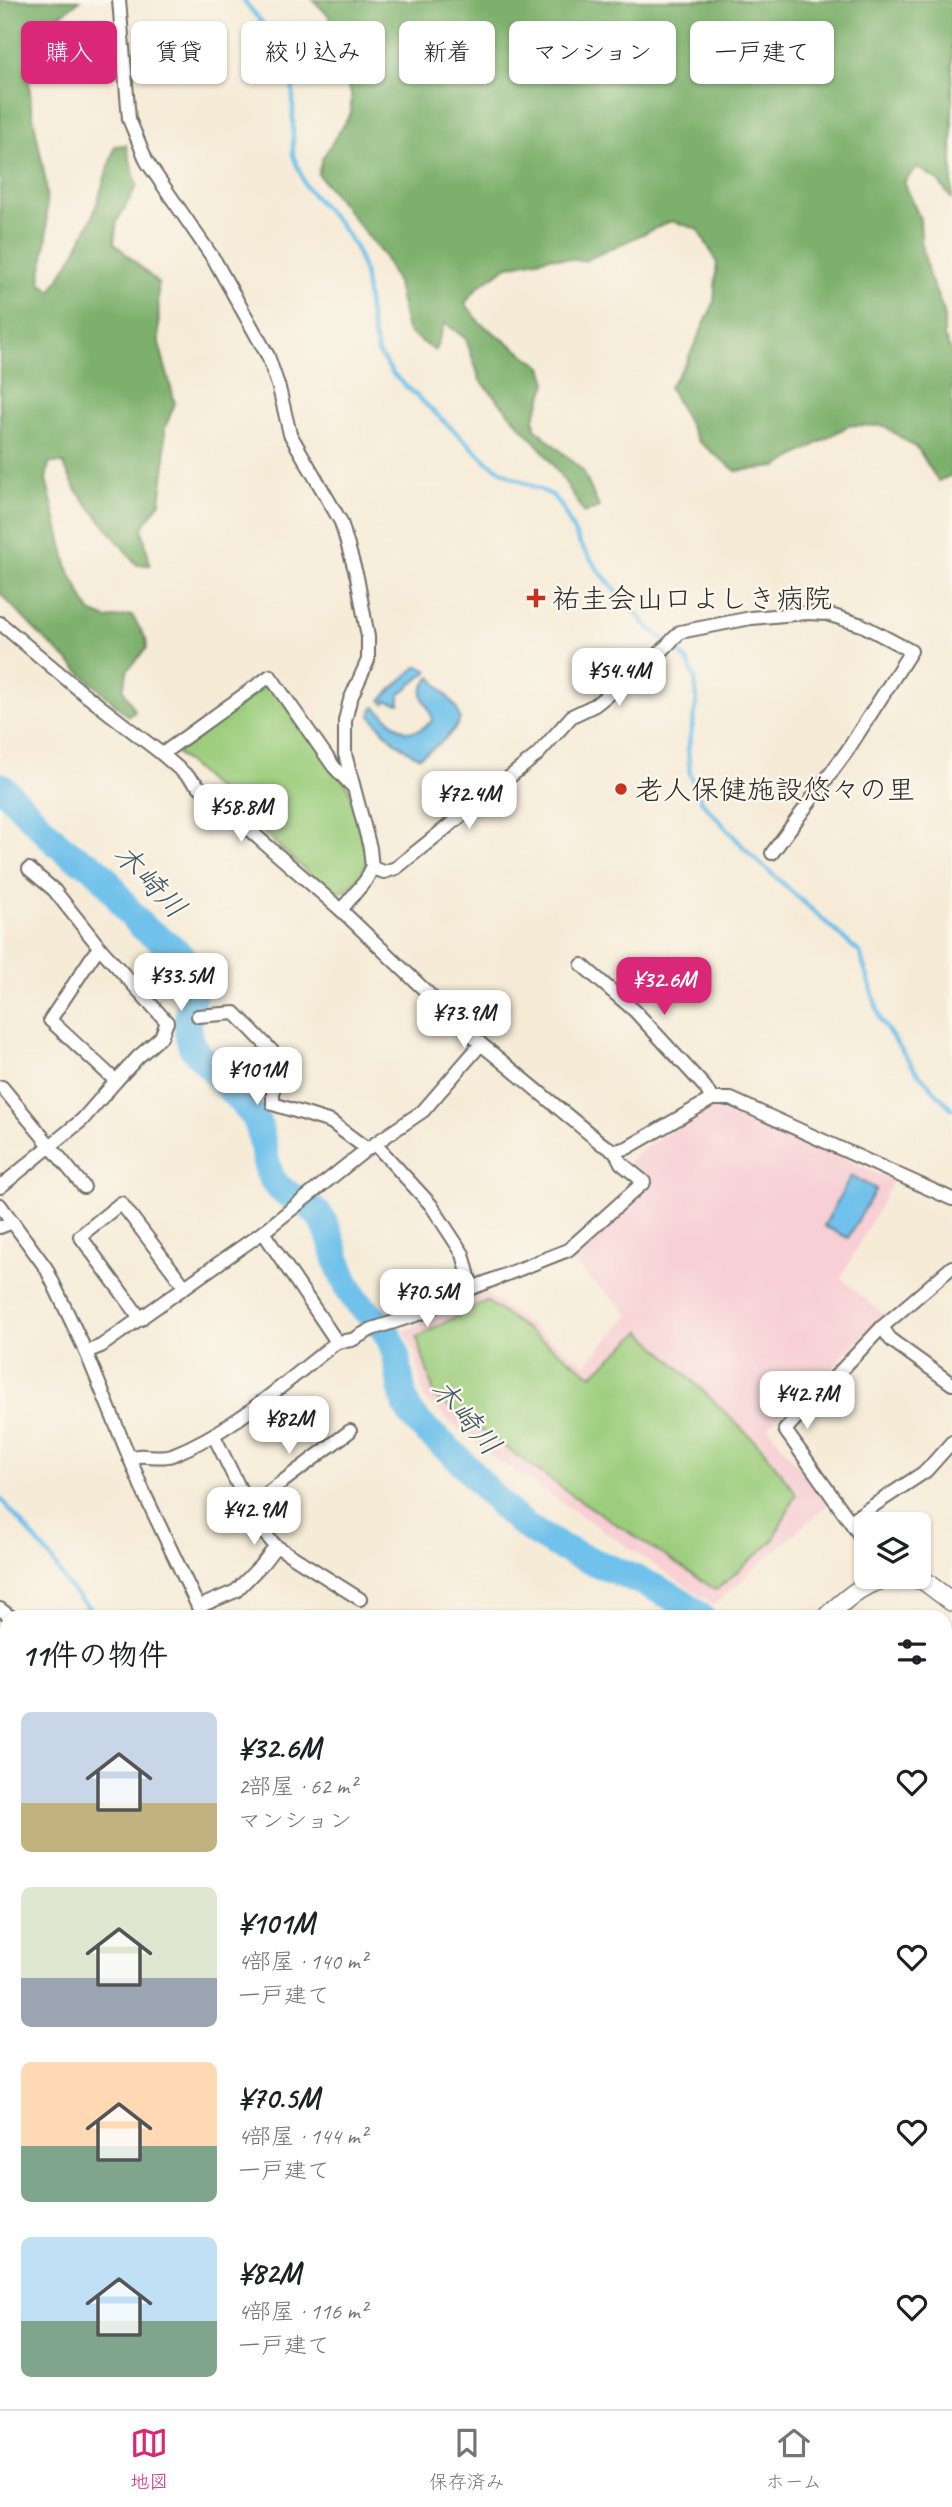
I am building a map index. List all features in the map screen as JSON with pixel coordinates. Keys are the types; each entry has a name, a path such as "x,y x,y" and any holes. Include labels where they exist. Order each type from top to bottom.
{"street":[{"path":"120,0 129,119 147,162 215,261 268,356 290,434 341,522 354,566 368,637 368,660 350,700 345,720 345,754 370,848 372,868 366,880 341,910"},
{"path":"372,868 384,872 396,868 537,755 572,716 595,705 680,632 751,618 827,614 862,625 911,651 848,751 772,853"},
{"path":"0,623 83,693 162,754 341,910 481,1044 602,1144 615,1151 621,1163 644,1182 568,1250 472,1288 419,1314 372,1329 352,1340 337,1342 214,1436 168,1456 137,1455 129,1458"},
{"path":"162,754 270,676 334,767 353,786"},
{"path":"0,1187 82,1120 138,1057 161,1037 167,1022 100,948 54,890 29,869"},
{"path":"100,948 50,1020 116,1081"},
{"path":"582,965 650,1026 705,1087 712,1099"},
{"path":"198,1016 235,1013 273,1052 273,1104 331,1122 371,1147 431,1205 463,1254 472,1288"},
{"path":"86,1352 101,1346 141,1319 263,1232 371,1147 423,1111 481,1044"},
{"path":"2,1087 84,1187"},
{"path":"615,1151 626,1148 712,1099 731,1099 952,1199"},
{"path":"141,1319 80,1236 121,1202 185,1287"},
{"path":"0,1206 46,1268 86,1352 129,1458 200,1610"},
{"path":"0,1227 13,1222"},
{"path":"263,1232 337,1342"},
{"path":"854,1527 785,1430 882,1327 952,1266"},
{"path":"882,1327 891,1340 952,1384"},
{"path":"248,1507 350,1431"},
{"path":"214,1436 259,1528 276,1546 360,1599"},
{"path":"850,1521 926,1471 952,1442"},
{"path":"204,1610 236,1591 276,1546"},
{"path":"931,1586 952,1602"},
{"path":"834,1610 858,1589"}],"shaded area":[{"path":"723,1105 736,1107 893,1181 841,1278 886,1317 848,1350 824,1377 803,1386 768,1428 828,1504 714,1605 491,1455 424,1399 415,1353 404,1331 485,1293 586,1364 630,1315 567,1258 652,1182 628,1162 646,1146 711,1108"}],"green space":[{"path":"0,0 80,0 53,21 21,21 21,84 29,84 46,183 47,236 40,282 51,291 93,216 115,146 126,145 137,186 117,221 114,243 158,283 159,343 175,403 165,428 165,463 160,502 142,528 150,565 137,565 76,490 63,463 49,463 46,479 68,569 90,612 107,619 132,615 146,639 147,648 128,669 123,689 135,711 128,716 39,634 0,593"},
{"path":"313,0 952,0 952,199 937,180 917,167 904,182 920,219 921,240 929,276 944,312 944,337 952,352 952,475 938,481 918,449 884,426 850,425 776,467 736,471 698,441 669,387 686,363 714,303 717,262 698,229 671,221 584,261 551,257 508,266 479,286 465,303 479,322 542,367 547,383 534,418 535,428 583,471 599,507 584,513 543,451 480,380 466,339 445,323 435,351 407,331 397,283 383,255 318,174 322,159 351,113 351,94 347,84 385,84 385,21 331,21 330,17"},
{"path":"269,683 349,788 368,860 362,874 345,891 330,893 177,753"},
{"path":"486,1301 592,1375 641,1331 762,1448 796,1493 773,1541 716,1590 572,1495 435,1397 417,1337"}],"water":[{"path":"419,666 428,671 400,694 400,704 386,701 384,704 381,700"},
{"path":"431,677 456,707 460,719 453,731 419,757 387,734 371,716 371,710 375,707 407,732 422,728 432,721 422,695 425,684"},
{"path":"851,1176 876,1189 848,1238 824,1226"}],"waterway":[{"path":"243,0 269,31 291,68 293,155 306,187 355,246 364,272 378,352 393,374 489,463 552,495 562,507 580,544 599,571 648,627 688,662 695,679 697,701 688,749 690,774 701,801 751,855 860,953 881,1021 916,1071 952,1109"},
{"name":"木崎川","path":"0,786 59,845 92,866 137,921 177,952 187,964 194,980 187,1025 193,1048 255,1117 268,1168 275,1183 321,1218 352,1294 388,1335 395,1353 407,1407 418,1422 463,1463 507,1511 536,1533 656,1589 691,1610"},
{"path":"0,1498 50,1557 68,1586 92,1610"}],"place":[{"name":"祐圭会山口よしき病院","path":"536,598"},
{"name":"老人保健施設悠々の里","path":"621,789"}]}
